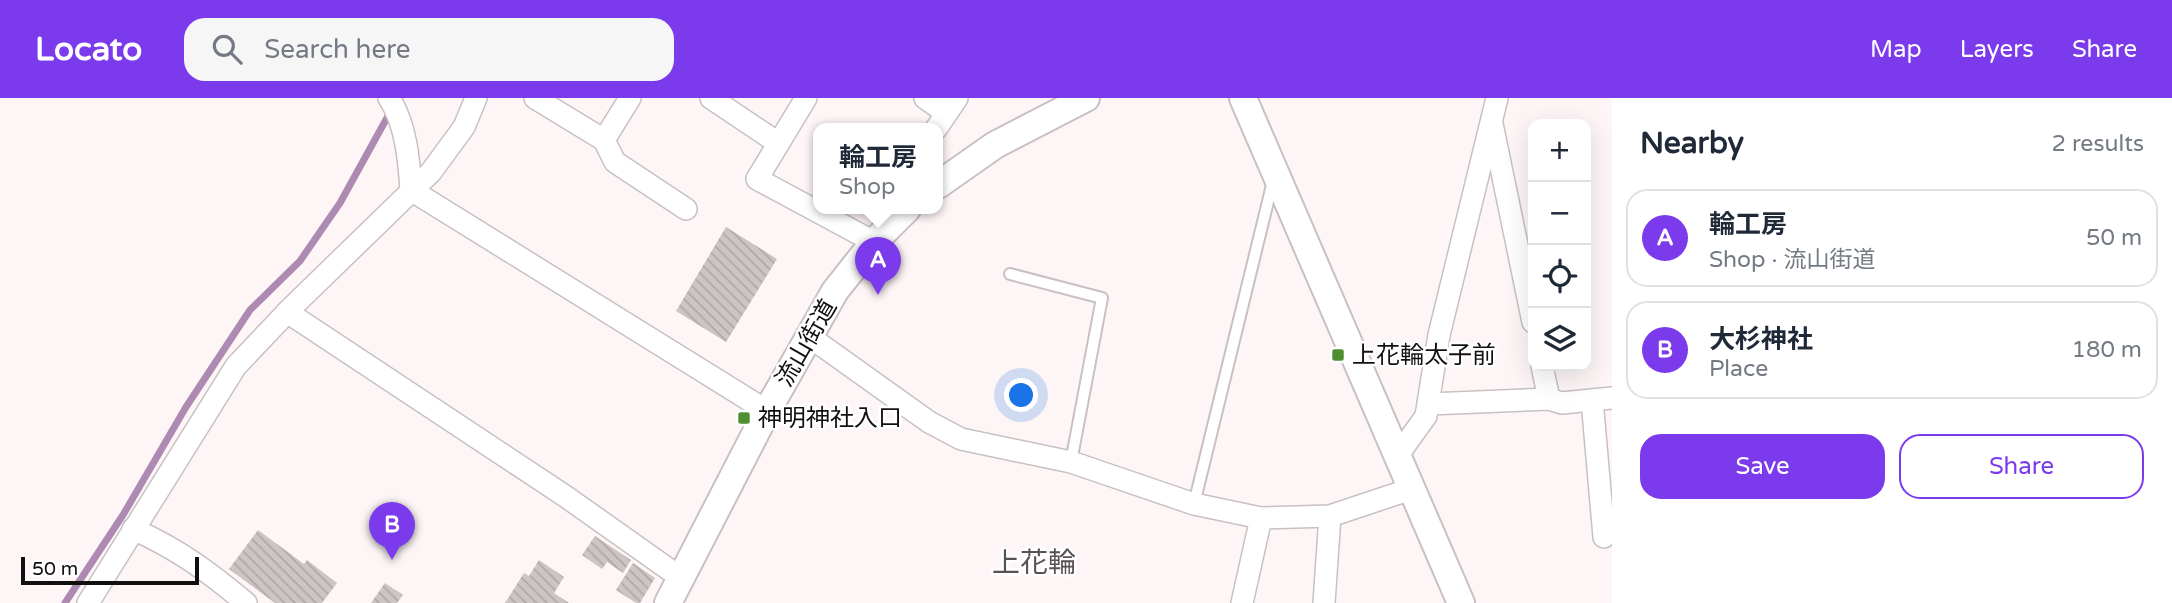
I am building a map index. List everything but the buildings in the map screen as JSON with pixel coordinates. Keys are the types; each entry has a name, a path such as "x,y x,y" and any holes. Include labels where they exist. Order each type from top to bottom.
{"street":[{"path":"389,98 398,111 409,163 411,190"},
{"path":"89,603 236,366 287,312 431,172 464,127 476,98"},
{"path":"535,98 604,141 615,162 686,209"},
{"path":"604,141 630,98"},
{"path":"711,98 778,143"},
{"path":"806,98 757,179 813,199"},
{"path":"925,98 946,113"},
{"path":"943,181 995,145 1086,98"},
{"path":"1243,98 1461,603"},
{"path":"1398,455 1426,416 1439,335 1494,108"},
{"path":"1494,108 1530,308"},
{"path":"411,190 767,411"},
{"path":"853,214 886,226"},
{"name":"流山街道","path":"668,603 767,411 835,291 886,226 901,214"},
{"path":"287,312 565,496 681,578"},
{"path":"810,337 929,422 961,439 1071,462 1194,504 1261,518 1330,516 1411,489"},
{"path":"1543,371 1549,399"},
{"path":"1429,404 1549,399 1562,404 1602,399 1604,537"},
{"path":"1324,603 1330,516"},
{"path":"1242,603 1261,518"},
{"path":"133,529 182,553 246,603"}],"lane":[{"path":"1194,504 1276,171"},
{"path":"1010,274 1102,298 1071,462"}],"waterway":[{"path":"65,603 123,515 186,407 250,310 300,261 340,203 388,116"}],"place":[{"name":"輪工房","path":"878,295"},
{"name":"上花輪太子前","path":"1338,355"},
{"name":"神明神社入口","path":"744,418"},
{"name":"大杉神社","path":"392,560"}],"district":[{"name":"上花輪","path":"1034,562"}]}
